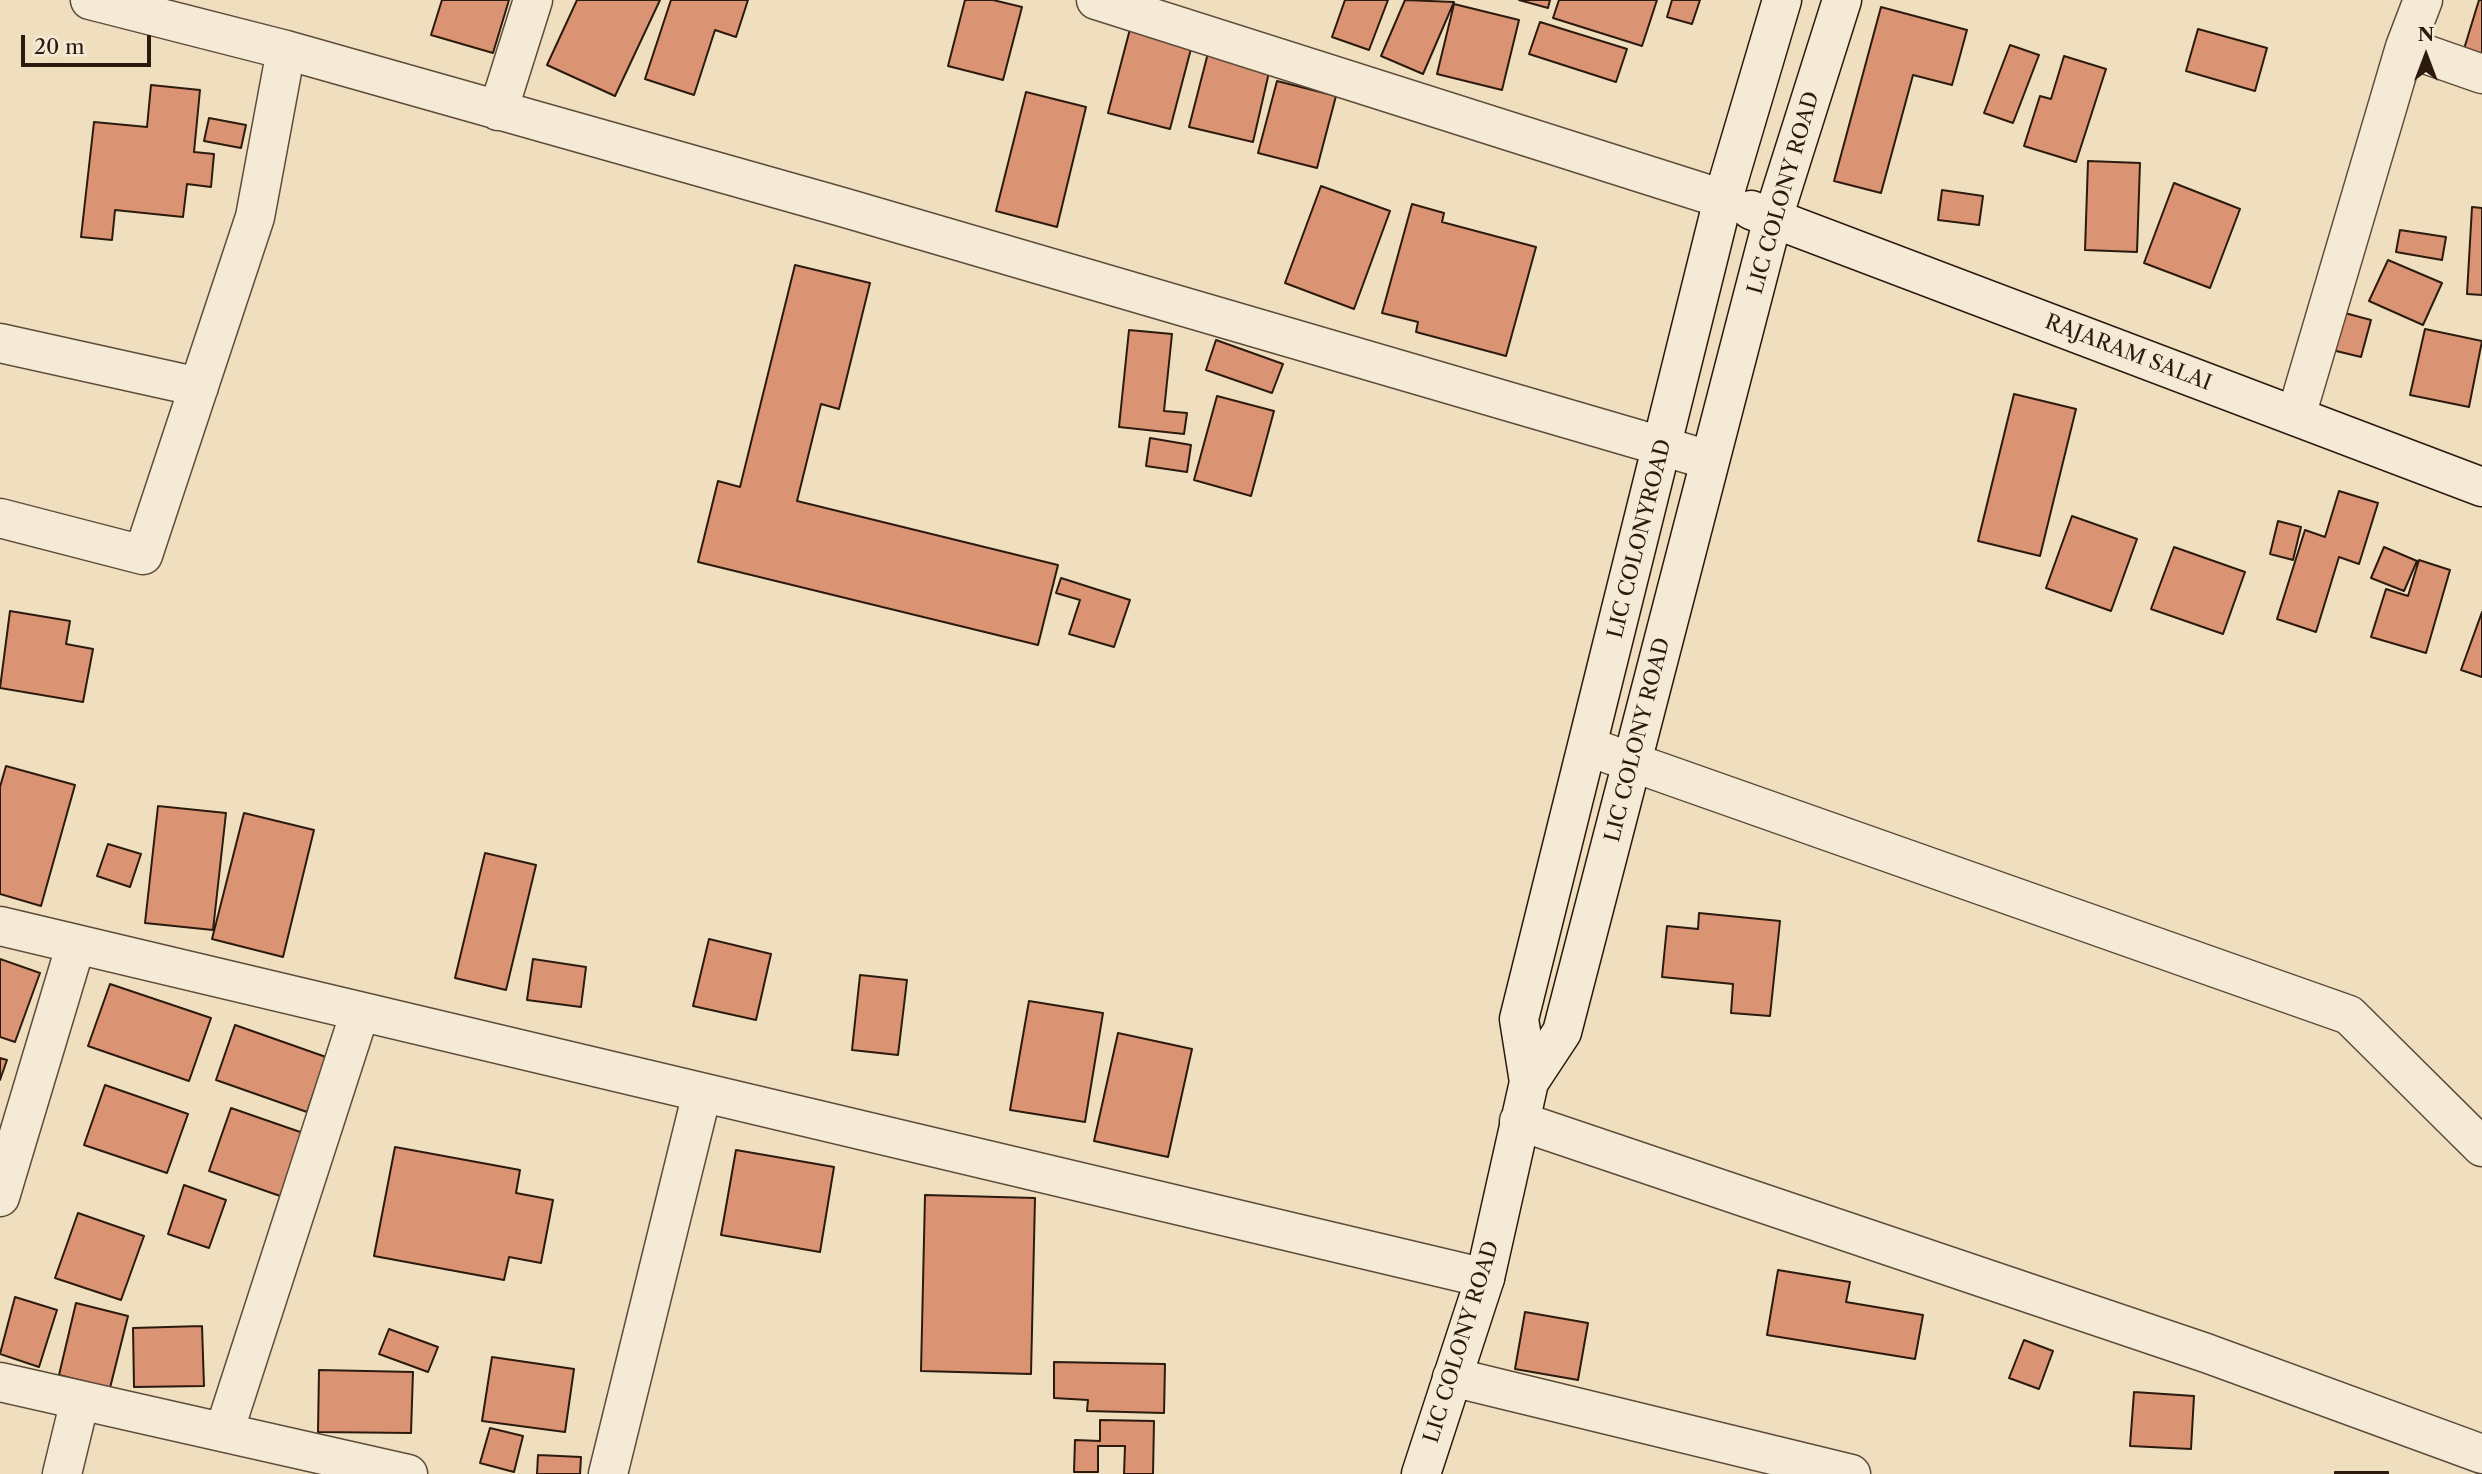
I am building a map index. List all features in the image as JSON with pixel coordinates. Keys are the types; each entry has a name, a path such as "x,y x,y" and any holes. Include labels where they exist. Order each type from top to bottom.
{"street":[{"path":"90,0 286,50 842,207 1709,460"},
{"path":"498,111 533,0"},
{"name":"RAJARAM SALAI","path":"1096,0 1723,199 2482,487"},
{"name":"LIC COLONYROAD","path":"1529,1082 1519,1019 1589,747 1723,199 1782,0"},
{"name":"LIC COLONY ROAD","path":"1422,1474 1485,1278 1529,1082 1562,1032 1773,218 1842,0"},
{"path":"2296,416 2406,47 2423,0"},
{"path":"2406,47 2482,74"},
{"path":"0,518 143,555 255,216 286,50"},
{"path":"0,343 199,387"},
{"path":"1589,747 2349,1015 2482,1147"},
{"path":"0,926 1485,1278"},
{"path":"0,1197 76,944"},
{"path":"223,1432 360,1012"},
{"path":"608,1474 702,1093"},
{"path":"1519,1121 2206,1353 2482,1454"},
{"path":"1452,1377 1851,1474"},
{"path":"0,1382 408,1474"},
{"path":"62,1474 80,1400"}],"building":[{"path":"442,0 509,0 493,53 431,35"},
{"path":"577,0 660,0 615,96 547,65"},
{"path":"671,0 748,0 736,37 715,30 694,95 645,79"},
{"path":"965,0 993,0 1022,7 1003,80 948,66"},
{"path":"1345,0 1388,0 1369,50 1332,37"},
{"path":"1405,0 1454,2 1423,74 1381,56"},
{"path":"1519,0 1550,0 1548,8"},
{"path":"1559,0 1657,0 1642,46 1553,18"},
{"path":"1672,0 1700,0 1692,24 1667,17"},
{"path":"2479,0 2482,0 2482,55 2464,49"},
{"path":"1454,4 1519,20 1502,90 1437,74"},
{"path":"1881,7 1967,30 1952,85 1913,75 1881,193 1834,181"},
{"path":"1540,22 1627,49 1616,82 1529,54"},
{"path":"1130,29 1192,45 1170,129 1108,113"},
{"path":"2198,29 2267,48 2255,91 2186,71"},
{"path":"2010,45 2039,55 2013,123 1984,113"},
{"path":"1208,53 1270,68 1253,142 1189,127"},
{"path":"2064,56 2106,69 2076,162 2024,146 2040,96 2051,99"},
{"path":"1277,81 1336,96 1317,168 1258,153"},
{"path":"151,85 200,90 194,152 214,154 211,187 187,184 183,217 115,210 112,240 81,237 94,122 147,127"},
{"path":"1026,92 1086,107 1057,227 996,211"},
{"path":"209,118 246,125 241,148 204,141"},
{"path":"2088,161 2140,163 2137,252 2085,250"},
{"path":"2174,183 2240,209 2210,288 2144,263"},
{"path":"1321,186 1390,211 1354,309 1285,283"},
{"path":"1942,190 1983,196 1979,225 1938,220"},
{"path":"1412,204 1444,213 1442,222 1536,247 1506,356 1416,332 1418,322 1382,313"},
{"path":"2472,207 2482,208 2482,295 2467,294"},
{"path":"2400,230 2446,237 2442,260 2396,252"},
{"path":"2388,260 2442,283 2423,325 2369,301"},
{"path":"795,265 870,283 839,409 821,404 797,501 1058,565 1038,645 698,562 718,481 740,487"},
{"path":"2341,312 2371,320 2361,357 2332,350"},
{"path":"2425,329 2482,341 2469,407 2410,395"},
{"path":"1129,330 1172,334 1164,411 1187,413 1184,434 1119,427"},
{"path":"1216,340 1283,364 1272,393 1206,370"},
{"path":"2014,394 2076,409 2040,556 1978,541"},
{"path":"1217,396 1274,411 1251,496 1194,480"},
{"path":"1150,438 1191,445 1187,472 1146,466"},
{"path":"2339,491 2378,503 2359,564 2339,557 2316,632 2277,619 2305,530 2325,537"},
{"path":"2072,516 2137,539 2111,611 2046,588"},
{"path":"2278,521 2301,527 2293,560 2270,554"},
{"path":"2174,547 2245,572 2223,634 2151,609"},
{"path":"2384,547 2417,561 2404,591 2371,578"},
{"path":"2419,560 2450,570 2426,653 2371,637 2386,589 2408,596"},
{"path":"1061,578 1130,600 1114,647 1069,634 1080,600 1056,593"},
{"path":"10,611 70,621 66,644 93,649 83,702 0,688"},
{"path":"2482,612 2482,677 2461,670"},
{"path":"6,766 75,785 41,906 0,894 0,787"},
{"path":"158,806 226,813 213,930 145,923"},
{"path":"244,813 314,830 283,957 212,939"},
{"path":"108,844 141,854 130,887 97,876"},
{"path":"485,853 536,865 506,990 455,978"},
{"path":"1699,913 1780,921 1770,1016 1731,1013 1733,984 1662,977 1667,926 1698,929"},
{"path":"709,939 771,954 756,1020 693,1006"},
{"path":"0,959 40,973 15,1042 0,1037"},
{"path":"533,959 586,967 581,1007 527,1000"},
{"path":"860,975 907,980 898,1055 852,1050"},
{"path":"110,984 211,1018 189,1081 88,1046"},
{"path":"1029,1001 1103,1013 1085,1122 1010,1110"},
{"path":"235,1025 326,1057 307,1112 216,1080"},
{"path":"1118,1033 1192,1049 1168,1157 1094,1141"},
{"path":"0,1058 7,1060 0,1080"},
{"path":"105,1085 188,1114 167,1173 84,1145"},
{"path":"231,1108 306,1134 283,1197 209,1171"},
{"path":"395,1147 520,1170 516,1193 553,1200 541,1263 509,1257 504,1280 374,1256"},
{"path":"736,1150 834,1167 820,1252 721,1235"},
{"path":"184,1185 226,1200 209,1248 168,1234"},
{"path":"925,1195 1035,1198 1031,1374 921,1371"},
{"path":"78,1213 144,1236 121,1300 55,1278"},
{"path":"1778,1270 1850,1282 1846,1302 1923,1315 1915,1359 1767,1335"},
{"path":"15,1297 57,1310 39,1367 0,1354"},
{"path":"76,1303 128,1316 110,1388 59,1375"},
{"path":"1525,1312 1588,1323 1578,1380 1515,1369"},
{"path":"202,1326 204,1386 134,1387 133,1328"},
{"path":"389,1329 438,1347 428,1372 379,1354"},
{"path":"2024,1340 2053,1351 2039,1389 2009,1378"},
{"path":"492,1357 574,1369 565,1432 482,1421"},
{"path":"1054,1362 1165,1364 1164,1413 1087,1411 1088,1400 1054,1398"},
{"path":"319,1370 413,1372 411,1433 318,1432"},
{"path":"2134,1392 2194,1396 2191,1449 2130,1446"},
{"path":"1100,1420 1154,1421 1153,1474 1124,1474 1125,1446 1098,1446 1098,1472 1074,1472 1075,1440 1100,1441"},
{"path":"490,1428 523,1436 514,1472 480,1463"},
{"path":"538,1455 581,1457 580,1474 537,1474"},
{"path":"2388,1472 2388,1474 2335,1474"}]}
